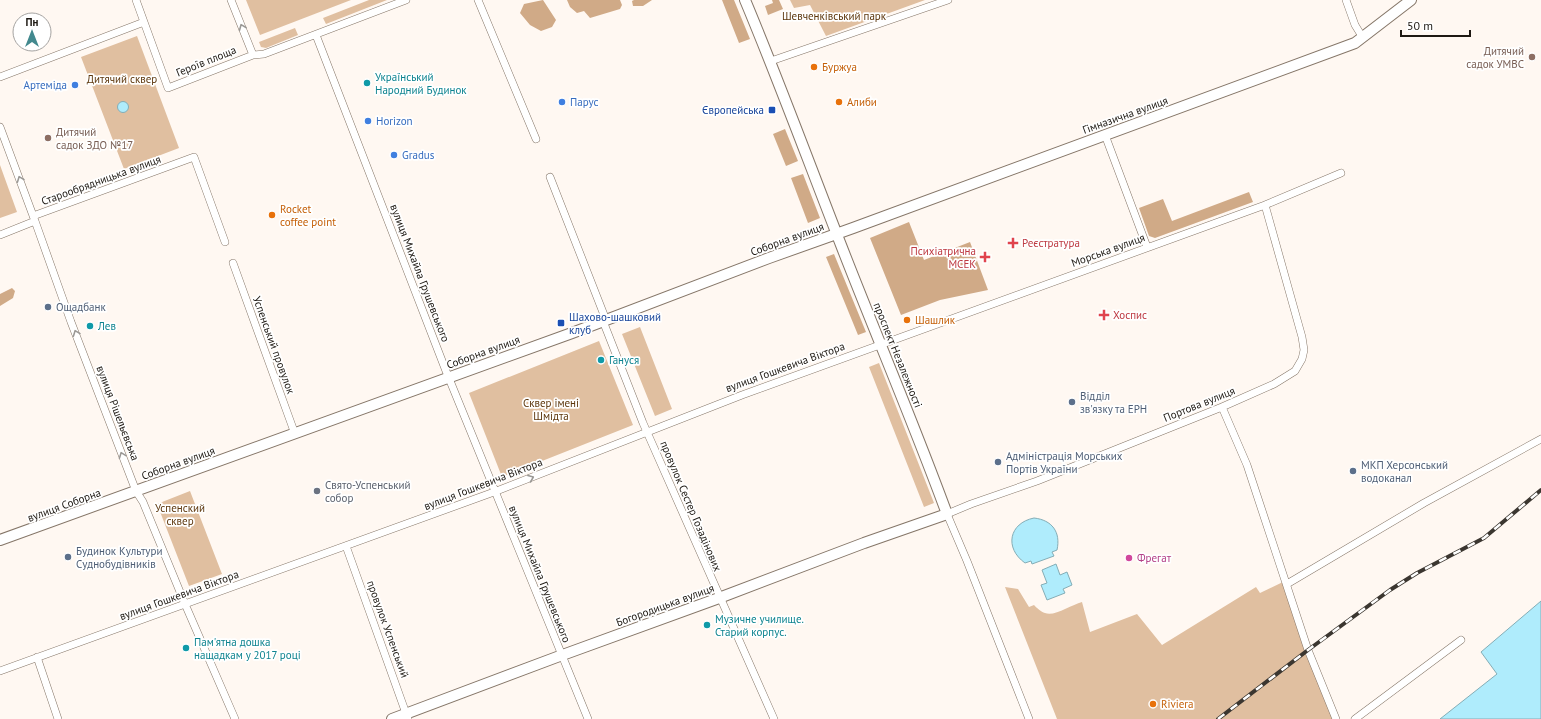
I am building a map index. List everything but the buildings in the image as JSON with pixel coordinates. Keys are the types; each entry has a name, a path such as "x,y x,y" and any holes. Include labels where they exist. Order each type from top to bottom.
{"street":[{"path":"0,77 144,22 136,0"},
{"path":"231,0 252,54 264,54 406,0"},
{"path":"478,0 536,139"},
{"name":"проспект Незалежності","path":"745,0 771,61 837,234 1029,719"},
{"path":"771,61 948,0"},
{"path":"1346,0 1355,25 1363,38"},
{"name":"Гімназична вулиця","path":"837,234 1355,43 1411,0"},
{"name":"Героїв площа","path":"144,22 168,88 252,54"},
{"name":"вулиця Михайла Грушевського","path":"316,35 494,492 588,719"},
{"name":"вулиця Рішельєвська","path":"0,127 71,322 136,491 143,502 235,719"},
{"path":"1105,135 1147,247"},
{"name":"Старообрядницька вулиця","path":"0,234 34,218 194,157 226,242"},
{"name":"Морська вулиця","path":"881,344 1265,205 1341,173"},
{"name":"провулок Сестер Гозадінових","path":"550,177 647,431 719,598 726,607 774,719"},
{"name":"Портова вулиця","path":"947,514 1037,481 1222,407 1274,384 1294,371 1302,359 1304,350 1302,337 1265,205"},
{"name":"Соборна вулиця","path":"136,491 837,234"},
{"name":"Успенський провулок","path":"233,263 294,434"},
{"name":"вулиця Гошкевича Віктора","path":"0,671 494,492 647,431 881,344"},
{"path":"1222,407 1247,465 1308,650 1336,719"},
{"path":"1286,584 1424,503 1541,439"},
{"name":"вулиця Соборна","path":"0,540 136,491"},
{"name":"Богородицька вулиця","path":"392,719 407,716 561,655 719,598 864,543 947,514"},
{"name":"провулок Успенський","path":"346,546 407,716"},
{"path":"1355,719 1461,640"},
{"path":"37,657 58,719"}],"green space":[{"path":"246,0 351,0 260,35"},
{"path":"369,0 387,0 326,24 323,18"},
{"name":"Шевченківський парк","path":"790,0 925,0 826,36 810,5 794,8"},
{"path":"295,28 298,35 266,48 261,47 259,42"},
{"name":"Дитячий сквер","path":"137,36 179,148 124,169 81,57"},
{"path":"0,165 17,212 0,218"},
{"path":"640,327 672,409 655,416 622,334"},
{"name":"Сквер імені Шмідта","path":"599,341 633,425 502,477 469,393"},
{"path":"879,363 934,503 924,507 869,367"},
{"name":"Успенский сквер","path":"190,491 222,574 189,586 157,504"},
{"path":"1285,581 1336,719 1057,719 1005,587 1018,589 1029,607 1034,605 1042,612 1049,614 1082,602 1090,632 1137,614 1162,645 1256,587 1260,593"}],"shaded area":[{"path":"543,0 556,20 552,27 541,31 530,25 520,13 524,4"},
{"path":"567,0 620,0 622,5 620,9 590,18 584,11 577,13 570,7"},
{"path":"652,0 643,6 633,6 632,1"},
{"path":"722,0 734,0 750,39 739,43"},
{"path":"772,0 779,0 783,9 768,15 765,6 773,3"},
{"path":"785,129 798,161 786,166 773,134"},
{"path":"803,174 820,218 808,223 791,178"},
{"path":"1249,192 1253,202 1155,238 1149,236 1139,208 1163,199 1172,221"},
{"path":"909,222 924,260 970,242 988,290 940,300 901,315 870,238"},
{"path":"834,254 866,332 858,335 826,257"},
{"path":"12,288 15,291 13,298 0,306 0,294"}],"water":[{"path":"123,101 127,103 129,107 127,111 123,113 119,111 117,107 119,103"},
{"path":"1034,518 1046,521 1054,528 1058,538 1058,544 1057,550 1052,552 1054,556 1032,564 1031,561 1025,563 1018,557 1014,550 1012,537 1019,525"},
{"path":"1056,564 1060,575 1067,572 1072,585 1063,589 1065,593 1047,600 1041,585 1047,583 1042,570"},
{"path":"1541,601 1541,719 1440,719 1497,674 1481,652"}],"railway":[{"path":"1218,719 1390,590 1417,573 1484,538 1541,490"}],"place":[{"name":"Дитячий садок УМВС","path":"1532,57"},
{"name":"Буржуа","path":"814,67"},
{"name":"Український Народний Будинок","path":"367,83"},
{"name":"Артеміда","path":"75,85"},
{"name":"Парус","path":"562,102"},
{"name":"Алиби","path":"839,102"},
{"name":"Європейська","path":"772,110"},
{"name":"Horizon","path":"368,121"},
{"name":"Дитячий садок ЗДО №17","path":"48,138"},
{"name":"Gradus","path":"394,155"},
{"name":"Rocket coffee point","path":"272,215"},
{"name":"Реєстратура","path":"1013,243"},
{"name":"Психіатрична МСЕК","path":"985,257"},
{"name":"Ощадбанк","path":"48,307"},
{"name":"Хоспис","path":"1104,315"},
{"name":"Шашлик","path":"907,320"},
{"name":"Шахово-шашковий клуб","path":"561,323"},
{"name":"Лев","path":"90,326"},
{"name":"Гануся","path":"601,360"},
{"name":"Відділ зв'язку та ЕРН","path":"1072,402"},
{"name":"Адміністрація Морських Портів України","path":"998,462"},
{"name":"МКП Херсонський водоканал","path":"1353,471"},
{"name":"Свято-Успенський собор","path":"317,491"},
{"name":"Будинок Культури Суднобудівників","path":"68,557"},
{"name":"Фрегат","path":"1129,558"},
{"name":"Музичне училище. Старий корпус.","path":"707,625"},
{"name":"Пам'ятна дошка нащадкам у 2017 році","path":"186,648"},
{"name":"Riviera","path":"1153,704"}]}
